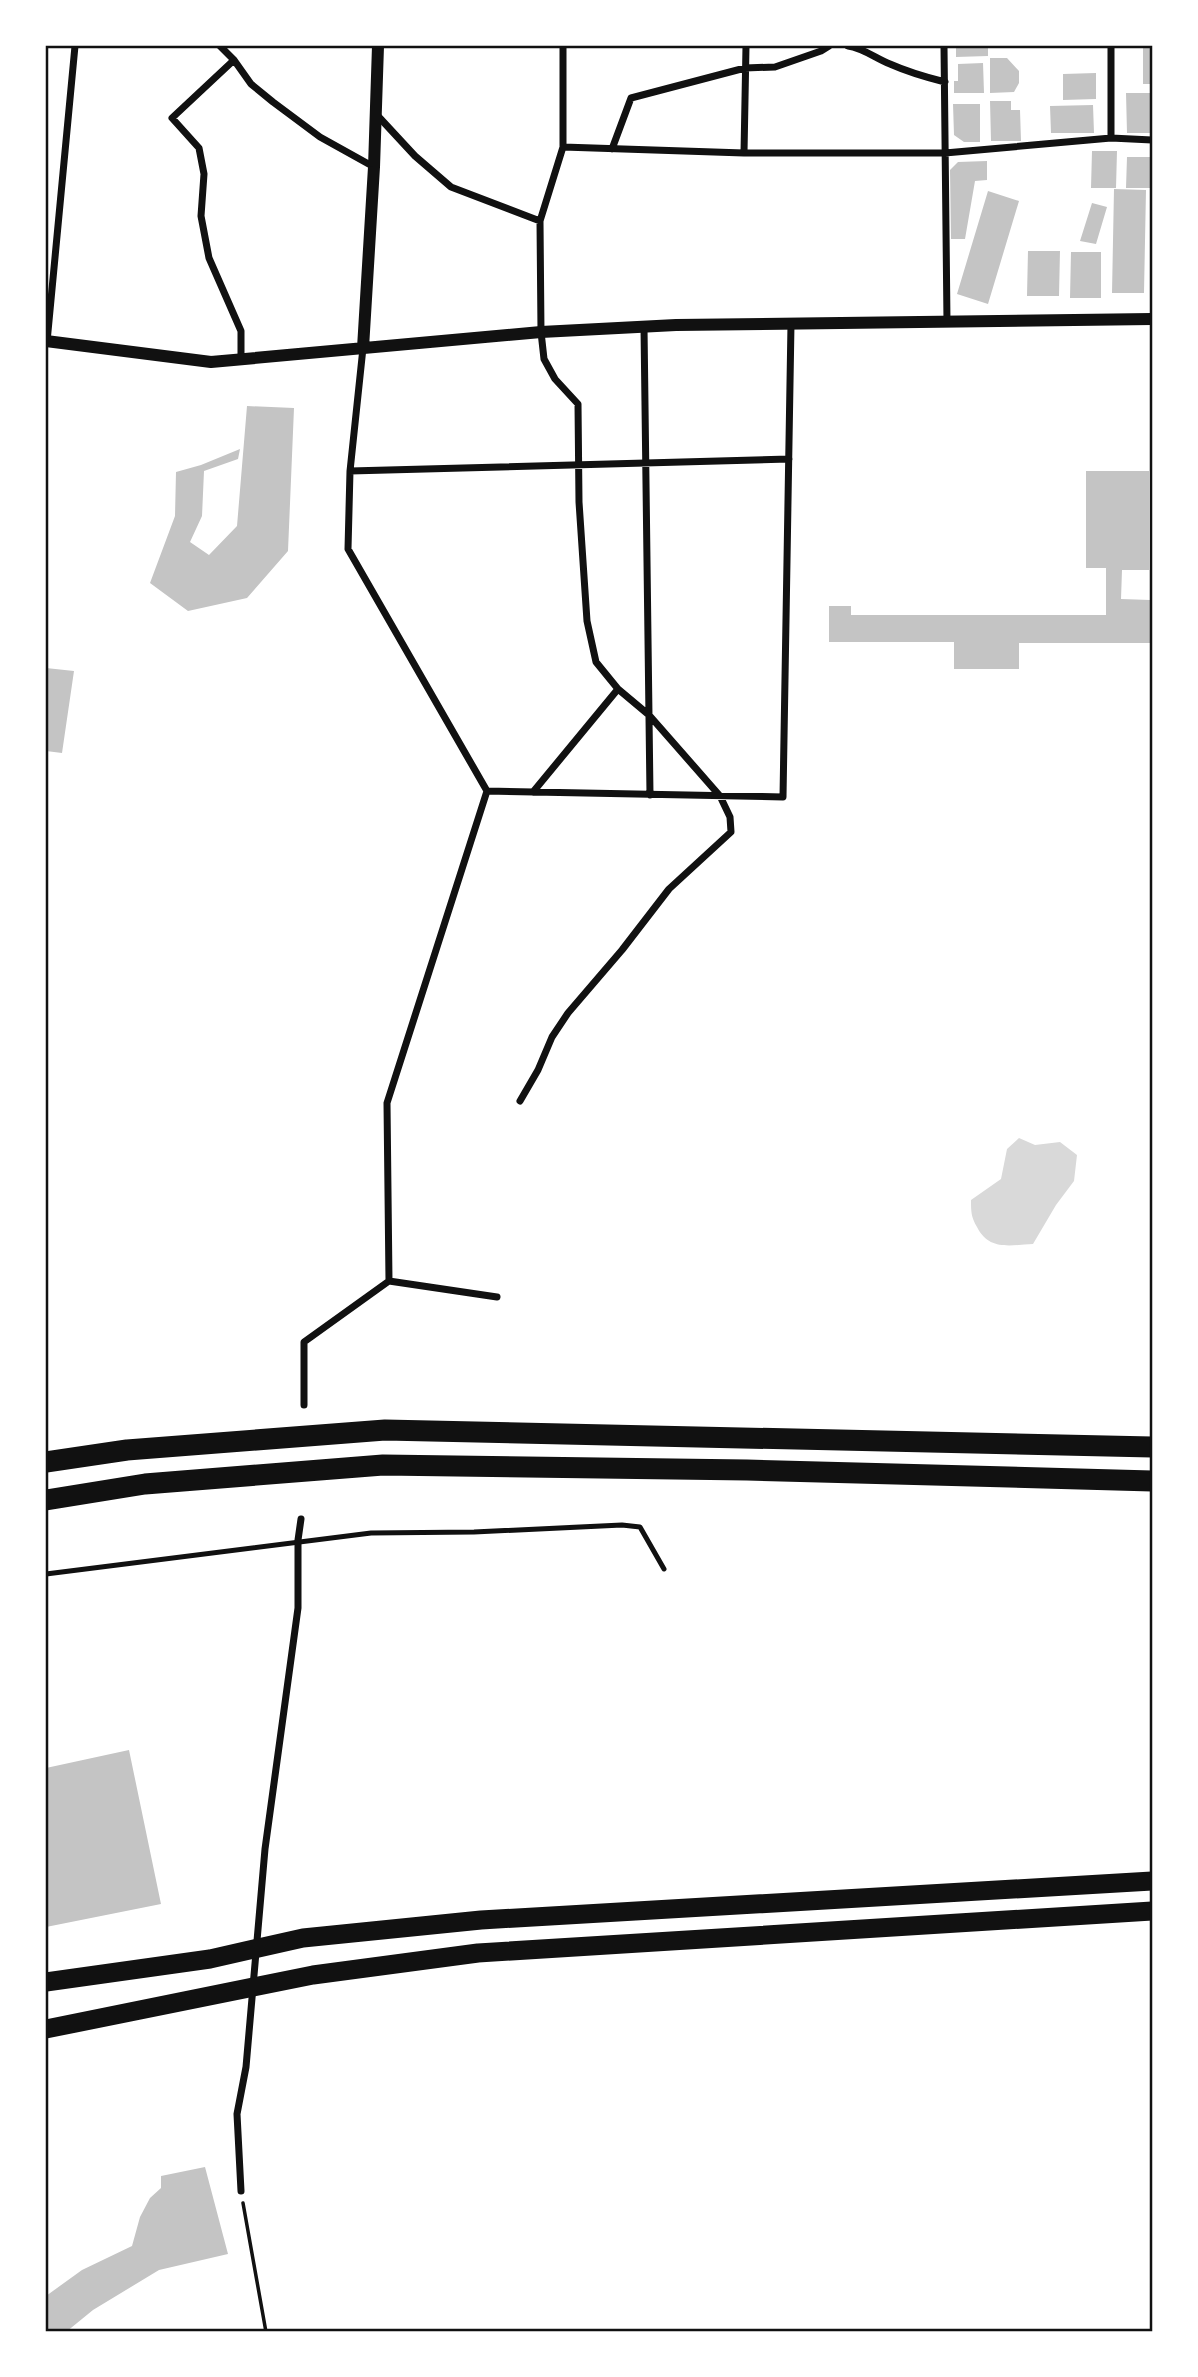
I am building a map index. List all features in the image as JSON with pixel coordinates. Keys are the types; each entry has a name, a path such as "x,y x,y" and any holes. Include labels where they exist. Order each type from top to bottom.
{"highway":[{"path":"46,1462 127,1450 384,1430 1153,1447"},
{"path":"46,1500 145,1484 383,1465 747,1470 1153,1481"},
{"path":"46,1982 210,1959 303,1938 481,1920 1153,1881"},
{"path":"46,2029 313,1975 478,1954 1153,1911"}],"street":[{"path":"75,46 46,341 211,362 541,332 644,327 1153,319"},
{"path":"219,46 234,60 251,84 273,102 320,137 373,167"},
{"path":"378,46 363,348 350,471 348,550 487,791 387,1104 389,1280"},
{"path":"520,1101 538,1070 552,1037 568,1013 669,889 731,832 730,817 720,796 649,715 618,689 596,662 590,642 578,404 555,379 544,359 541,332 540,221 564,147 563,46"},
{"path":"744,153 746,46"},
{"path":"612,149 631,98 745,68 775,68 829,46"},
{"path":"848,46 868,52 915,75 945,82"},
{"path":"944,46 947,322"},
{"path":"1111,46 1111,138"},
{"path":"234,60 172,118 199,148 204,174 201,216 209,258 241,331 241,359"},
{"path":"375,114 415,156 451,187 540,221"},
{"path":"564,147 744,153 945,153 1111,138 1153,140"},
{"path":"487,791 783,797 792,324"},
{"path":"644,327 650,795"},
{"path":"350,471 789,459"},
{"path":"533,792 618,689"},
{"path":"304,1405 304,1342 389,1280 497,1297"},
{"path":"241,2191 237,2114 246,2067 265,1849 298,1608 301,1519"}],"lane":[{"path":"46,1574 371,1533 474,1532 622,1525 640,1527 664,1569"}],"path":[{"path":"241,2191 266,2332"}],"shaded area":[{"path":"1019,1138 1035,1145 1060,1142 1077,1155 1074,1181 1033,1244 1001,1245 982,1235 972,1217 971,1200 1001,1179 1007,1149"}],"building":[{"path":"956,46 988,46 988,56 956,57"},
{"path":"1143,46 1152,46 1152,84 1143,84"},
{"path":"990,58 1007,58 1019,71 1019,83 1014,92 990,93"},
{"path":"983,63 984,93 954,93 954,81 958,81 958,64"},
{"path":"1096,73 1096,99 1063,100 1063,74"},
{"path":"1126,93 1152,93 1152,133 1127,133"},
{"path":"990,101 1011,101 1011,110 1020,110 1021,141 991,141"},
{"path":"953,104 980,104 980,142 964,142 954,135"},
{"path":"1093,105 1094,133 1051,133 1050,106"},
{"path":"1092,151 1117,151 1116,188 1091,188"},
{"path":"1127,157 1152,157 1152,188 1126,188"},
{"path":"987,161 987,180 975,181 965,239 951,239 950,170 958,162"},
{"path":"1114,189 1146,190 1144,293 1112,293"},
{"path":"988,191 1019,201 988,304 957,294"},
{"path":"1092,203 1107,207 1096,244 1080,241"},
{"path":"1028,251 1060,251 1059,296 1027,296"},
{"path":"1071,252 1101,252 1101,298 1070,298"},
{"path":"247,406 294,408 288,551 247,598 188,611 150,583 175,516 176,472 240,449 238,459 204,471 202,516 190,542 209,555 237,526"},
{"path":"1086,471 1149,471 1149,570 1122,570 1121,599 1150,600 1150,643 1019,643 1019,669 954,669 954,642 829,642 829,606 851,606 851,615 1106,615 1106,568 1086,568"},
{"path":"46,668 74,671 62,753 46,751"},
{"path":"129,1750 161,1904 46,1927 46,1768"},
{"path":"205,2167 228,2254 159,2270 93,2310 66,2332 47,2332 46,2296 82,2270 132,2246 140,2217 150,2198 161,2188 161,2176"}]}
